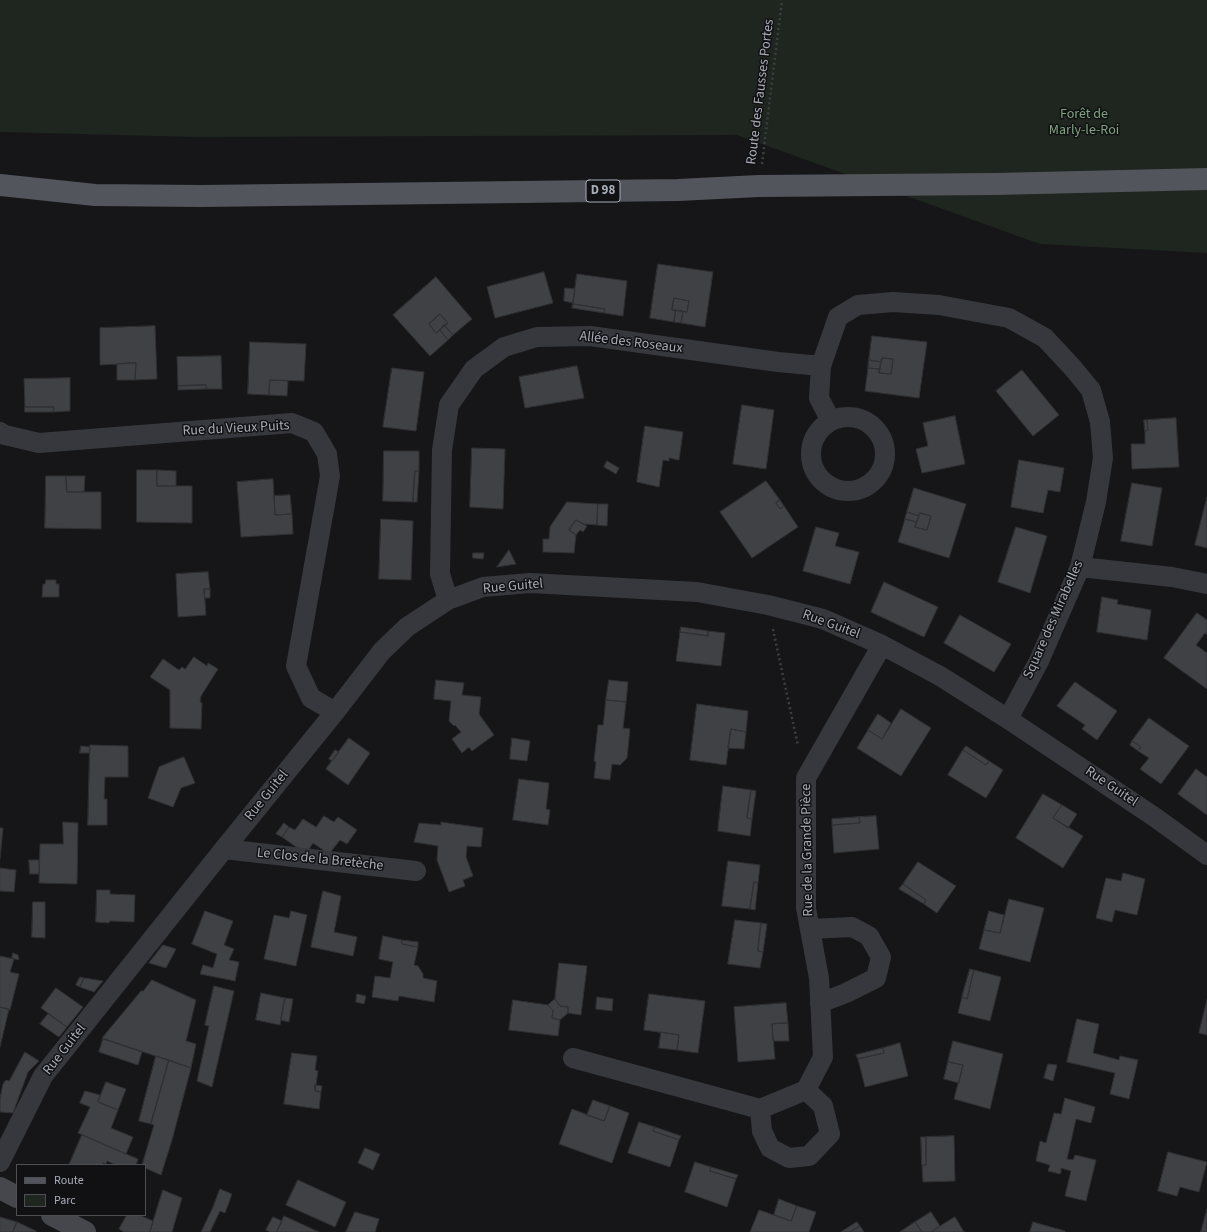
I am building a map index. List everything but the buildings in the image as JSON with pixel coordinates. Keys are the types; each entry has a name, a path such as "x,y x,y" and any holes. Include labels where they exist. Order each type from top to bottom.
{"main road":[{"name":"D 98","path":"0,185 94,195 201,196 678,190 759,186 995,184 1207,179"}],"street":[{"name":"Square des Mirabelles","path":"831,421 819,398 821,366 838,317 858,305 893,302 939,305 1009,318 1045,338 1091,390 1100,422 1103,458 1096,502 1080,567 1039,660 1008,719"},
{"name":"Allée des Roseaux","path":"448,600 440,574 442,450 448,405 474,369 504,347 537,336 590,336 764,360 821,366"},
{"name":"Rue du Vieux Puits","path":"0,432 5,435 39,443 292,423 314,432 327,454 330,476 296,666 311,698 335,712"},
{"path":"1080,567 1172,577 1207,584"},
{"name":"Rue Guitel","path":"0,1162 43,1076 335,712 382,651 407,627 448,600 483,587 530,583 697,592 768,605 823,619 882,645 940,676 1008,719 1156,818 1207,855"},
{"name":"Rue de la Grande Pièce","path":"806,1090 823,1056 819,978 806,908 806,778 882,645"},
{"name":"Le Clos de la Bretèche","path":"224,849 416,871"},
{"path":"810,929 852,927 869,936 881,958 876,978 846,993 820,1003"},
{"path":"573,1058 760,1109 806,1090 823,1106 830,1134 809,1156 789,1158 770,1148 762,1131 760,1109"},
{"path":"0,1188 16,1196"},
{"path":"54,1216 85,1232"}],"path":[{"name":"Route des Fausses Portes","path":"759,186 782,0"},
{"path":"768,605 806,778"}],"green space":[{"name":"Forêt de Marly-le-Roi","path":"0,0 1207,0 1207,253 1040,244 737,135 197,137 0,132"}]}
